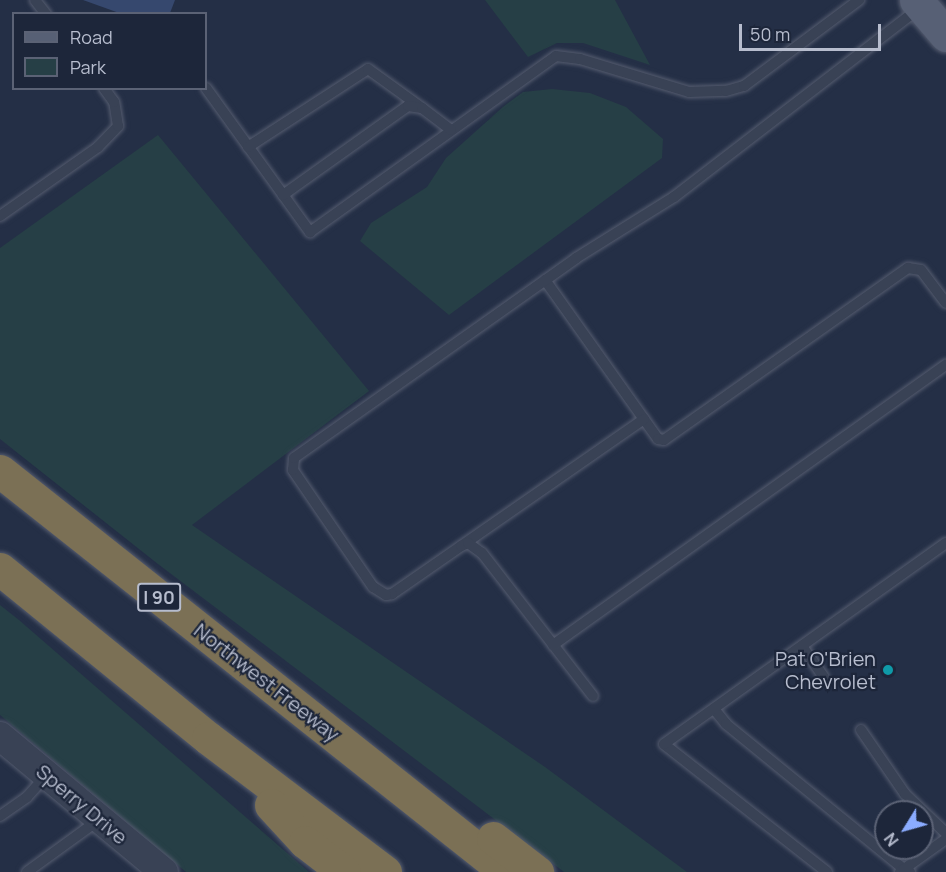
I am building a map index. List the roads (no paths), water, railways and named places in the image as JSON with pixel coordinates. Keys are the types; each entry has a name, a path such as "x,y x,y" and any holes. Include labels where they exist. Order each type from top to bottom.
{"highway":[{"name":"Northwest Freeway","path":"0,471 506,872"},
{"path":"0,569 208,738 385,872"},
{"path":"319,723 397,763 537,872"},
{"path":"208,738 305,842 344,872"}],"main road":[{"path":"918,3 946,35"}],"street":[{"name":"Sperry Drive","path":"0,736 164,872"}],"lane":[{"path":"35,0 44,12"},
{"path":"207,89 310,232 556,56 580,59 689,92 744,86 859,0"},
{"path":"644,419 392,594 381,593 296,476 294,458 545,280 674,197 918,3"},
{"path":"248,147 368,69 451,130"},
{"path":"0,216 98,147 118,126 114,102 105,90"},
{"path":"283,195 408,106 422,108"},
{"path":"545,280 658,439 671,437 908,268 921,270 946,303"},
{"path":"553,645 946,365"},
{"path":"457,548 468,543 476,546 593,696"},
{"path":"827,872 664,744 946,543"},
{"path":"802,646 824,677"},
{"path":"714,709 726,724 904,871 946,839"},
{"path":"861,730 905,794 946,833"},
{"path":"0,816 27,797 47,775"},
{"path":"35,870 100,819"}],"water":[{"path":"83,0 175,0 170,12 116,12"}],"place":[{"name":"Pat O'Brien Chevrolet","path":"888,670"}]}
